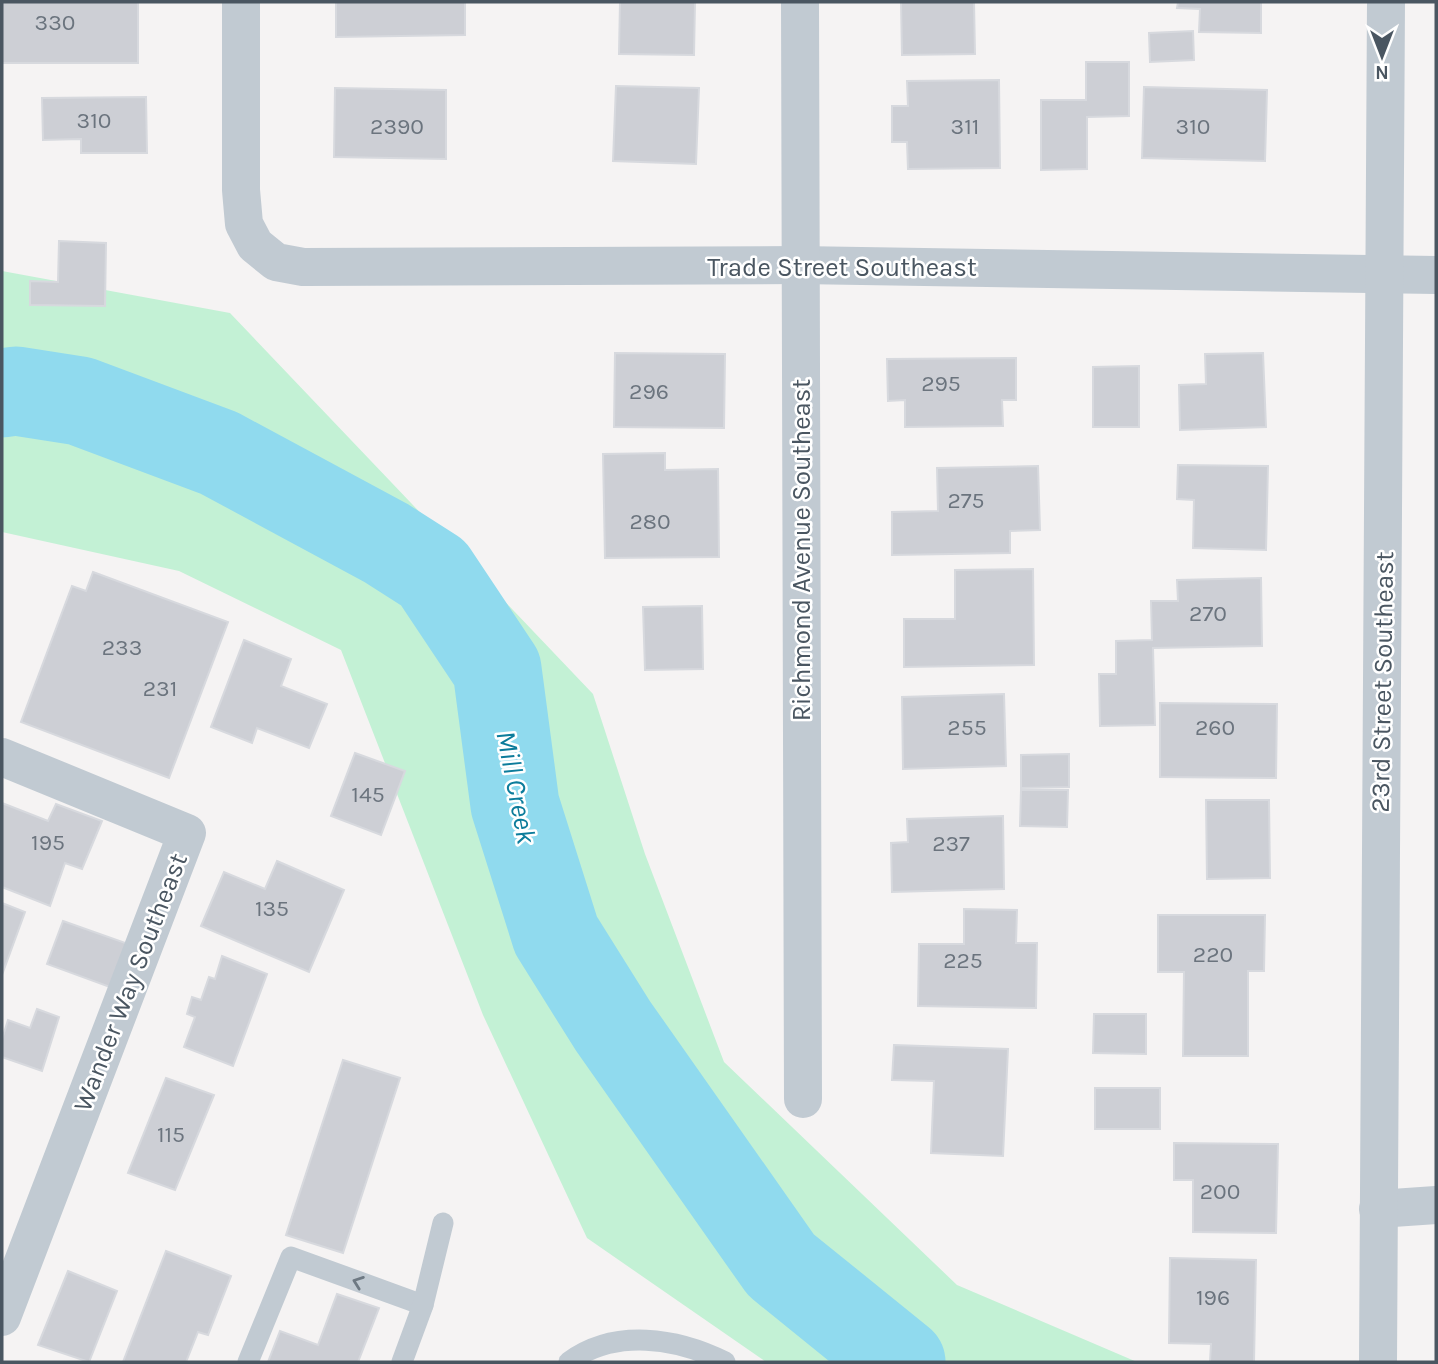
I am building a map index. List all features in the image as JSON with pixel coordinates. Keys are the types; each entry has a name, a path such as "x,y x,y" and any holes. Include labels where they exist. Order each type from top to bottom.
{"street":[{"name":"Trade Street Southeast","path":"241,2 241,190 244,224 255,245 276,262 303,267 799,265 1436,275"},
{"name":"Richmond Avenue Southeast","path":"800,2 803,1099"},
{"name":"23rd Street Southeast","path":"1378,1362 1386,2"},
{"name":"Wander Way Southeast","path":"2,757 187,833 2,1317"},
{"path":"1378,1209 1436,1205"}],"lane":[{"path":"402,1362 423,1305 443,1223"},
{"path":"248,1362 291,1257 423,1305"},
{"path":"569,1362 622,1338 694,1347 725,1362"}],"green space":[{"path":"2,271 230,313 593,694 645,854 724,1062 957,1285 1137,1362 766,1362 587,1238 483,1015 341,650 179,571 2,532"}],"building":[{"path":"2,2 138,2 138,63 2,63"},
{"path":"336,2 465,2 465,35 336,37"},
{"path":"620,2 695,2 694,55 619,54"},
{"path":"901,2 974,2 975,54 902,55"},
{"path":"1178,2 1261,2 1261,33 1199,32 1200,9 1177,8"},
{"path":"1193,31 1194,60 1150,62 1149,33"},
{"path":"1086,62 1129,62 1129,116 1087,117 1087,169 1041,170 1041,100 1086,100"},
{"path":"999,80 1000,168 908,169 907,142 892,142 892,106 908,106 907,81"},
{"path":"616,86 699,88 696,164 613,161"},
{"path":"1144,87 1267,90 1265,161 1142,158"},
{"path":"335,88 446,90 446,159 334,157"},
{"path":"146,97 147,153 81,153 81,139 43,140 42,98"},
{"path":"59,241 106,243 105,306 30,305 30,281 58,282"},
{"path":"615,353 725,354 724,428 614,427"},
{"path":"1263,353 1266,427 1180,430 1179,385 1206,384 1205,354"},
{"path":"1016,358 1016,400 1002,400 1003,426 905,427 905,400 888,401 887,359"},
{"path":"1139,366 1139,427 1093,427 1093,367"},
{"path":"665,453 665,470 718,469 719,557 605,558 603,454"},
{"path":"1178,465 1268,466 1266,550 1193,548 1194,500 1177,499"},
{"path":"1038,466 1040,530 1010,531 1010,553 892,555 892,512 938,511 937,468"},
{"path":"1033,569 1034,665 904,667 904,619 955,619 955,570"},
{"path":"93,572 228,622 169,778 21,722 72,586 86,591"},
{"path":"1261,578 1262,646 1153,648 1155,725 1100,726 1099,674 1116,674 1116,641 1152,640 1151,601 1178,601 1177,580"},
{"path":"702,606 703,669 645,670 643,607"},
{"path":"244,640 291,659 281,686 327,704 309,748 257,728 252,743 211,727"},
{"path":"1004,694 1006,766 903,769 902,697"},
{"path":"1160,703 1277,704 1276,778 1160,777"},
{"path":"355,753 405,771 381,835 331,816"},
{"path":"1069,754 1069,787 1021,788 1021,755"},
{"path":"1021,790 1068,790 1067,827 1020,826"},
{"path":"1206,800 1269,800 1270,878 1207,879"},
{"path":"2,803 48,821 56,804 102,821 82,869 65,863 50,906 2,887"},
{"path":"1003,816 1004,889 892,892 891,843 908,842 907,819"},
{"path":"277,861 344,890 309,972 201,926 224,872 265,889"},
{"path":"2,903 25,912 2,975"},
{"path":"964,909 1017,910 1016,943 1037,943 1036,1008 918,1006 919,944 964,944"},
{"path":"1158,915 1265,915 1264,971 1248,971 1248,1056 1183,1056 1184,972 1158,972"},
{"path":"63,921 134,946 118,990 47,964"},
{"path":"222,956 267,974 233,1066 184,1047 195,1017 187,1014 192,997 201,1000 209,977 215,979"},
{"path":"37,1009 59,1017 42,1071 2,1057 2,1039 8,1020 30,1028"},
{"path":"1094,1014 1146,1014 1146,1054 1093,1053"},
{"path":"894,1045 1008,1049 1003,1156 931,1153 934,1081 892,1080"},
{"path":"343,1060 400,1078 343,1253 286,1235"},
{"path":"166,1078 214,1095 175,1190 128,1173"},
{"path":"1095,1088 1160,1088 1160,1129 1095,1129"},
{"path":"1174,1143 1278,1144 1276,1233 1193,1232 1193,1180 1174,1180"},
{"path":"166,1251 231,1276 208,1335 198,1332 186,1362 123,1362"},
{"path":"1170,1258 1256,1260 1254,1362 1210,1362 1211,1344 1169,1343"},
{"path":"68,1271 117,1291 89,1362 38,1345"},
{"path":"337,1294 379,1308 358,1362 268,1362 280,1331 318,1345"}],"waterway":[{"name":"Mill Creek","path":"2,393 16,391 80,401 219,453 386,543 433,573 497,669 515,805 556,935 613,1026 781,1265 901,1362"}]}
